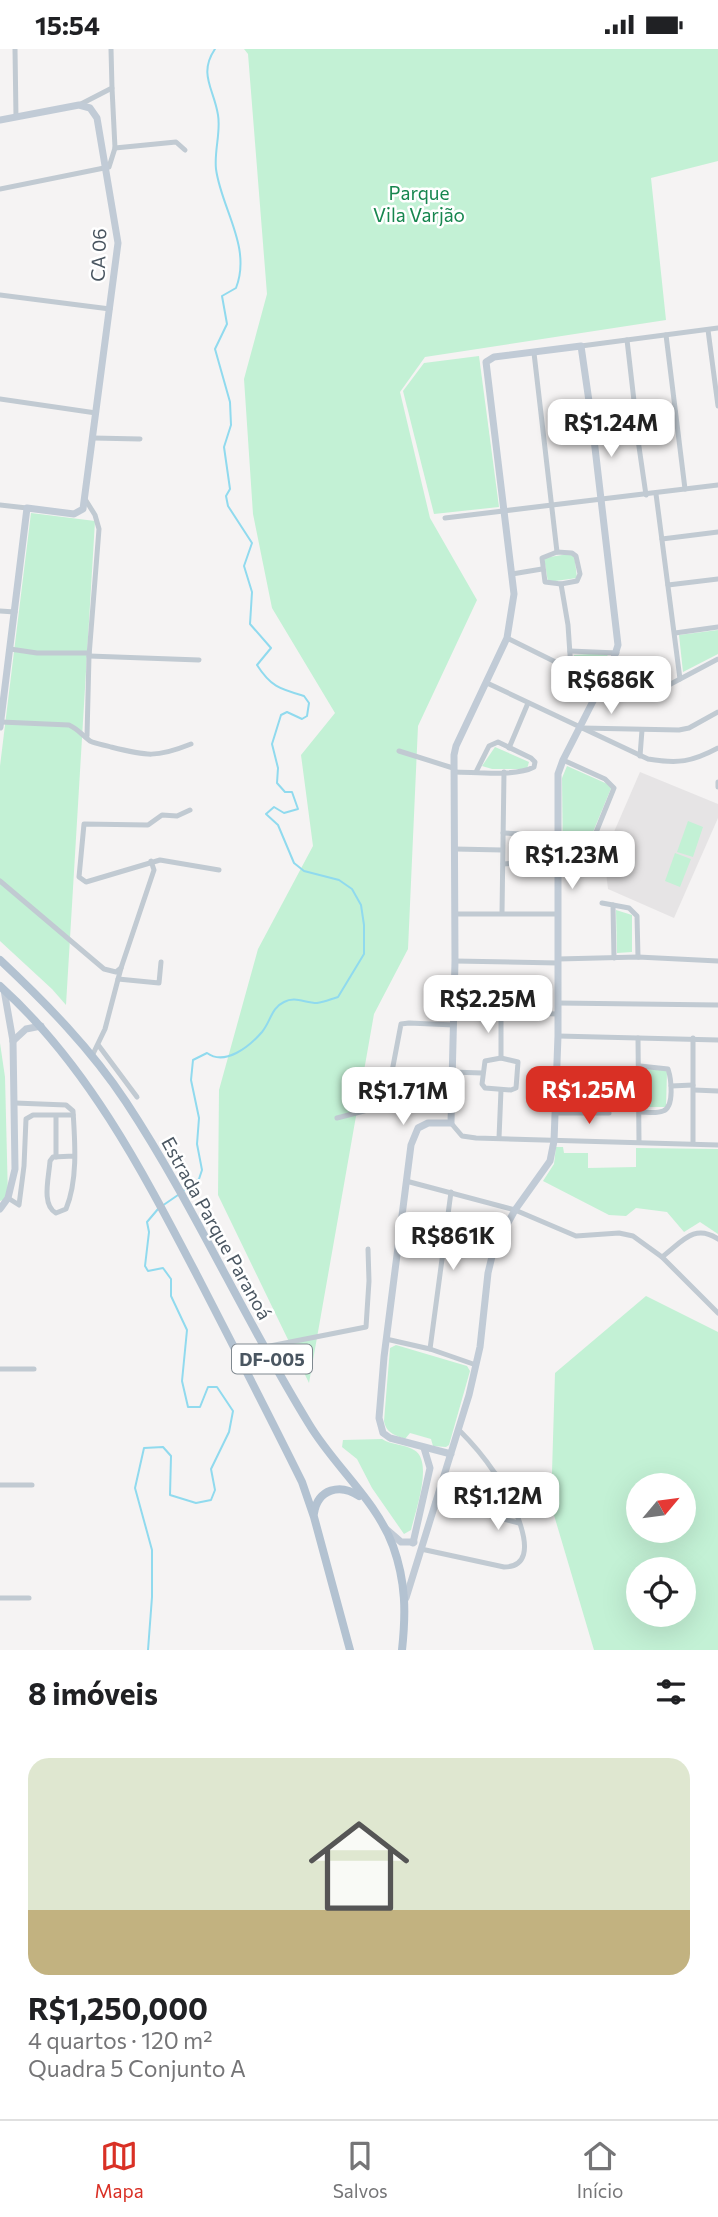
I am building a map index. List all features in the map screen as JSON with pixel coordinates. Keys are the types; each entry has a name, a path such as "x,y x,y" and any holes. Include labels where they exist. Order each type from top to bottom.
{"main road":[{"name":"Estrada Parque Paranoá","path":"0,960 44,1002 92,1056 125,1101 172,1179 310,1427 385,1527 399,1566 405,1598 400,1650"},
{"name":"Estrada Parque Paranoá","path":"2,988 41,1026 89,1089 169,1222 298,1475 314,1517 351,1650"},
{"path":"314,1517 314,1510 320,1499 332,1489 347,1489 365,1499"}],"street":[{"path":"15,49 16,117"},
{"path":"0,188 106,169 111,164 115,148 111,49"},
{"path":"0,120 79,105 112,88"},
{"name":"CA 06","path":"27,508 74,515 83,509 110,309 118,243 97,118 90,108 79,105"},
{"path":"115,148 176,142 185,150"},
{"path":"0,295 110,309"},
{"path":"718,328 487,360 514,594 507,638 456,746 451,1123 461,1136 718,1145"},
{"path":"708,330 718,406"},
{"path":"666,335 685,489"},
{"path":"627,340 634,401"},
{"path":"405,1598 459,1430 476,1365 488,1273 498,1238 514,1210 547,1167 554,1141 558,1036 558,774 617,653 616,624 581,346"},
{"path":"534,353 558,552"},
{"path":"0,399 96,413"},
{"path":"642,402 649,407 652,415 648,427 637,433 624,426 621,411 626,404 642,402"},
{"path":"652,415 675,411"},
{"path":"592,422 621,419"},
{"path":"637,433 646,495"},
{"path":"93,438 140,439"},
{"path":"445,518 718,485"},
{"path":"656,494 680,679"},
{"path":"85,499 96,515 99,529 89,655 87,736"},
{"path":"0,505 27,508 0,721 69,725 79,729 92,742 142,755 171,752 191,744"},
{"path":"662,538 718,532"},
{"path":"558,552 575,555 580,574 577,581 546,583 542,569 543,556 558,552"},
{"path":"512,574 542,569"},
{"path":"668,585 718,579"},
{"path":"562,584 571,669"},
{"path":"0,611 15,612"},
{"path":"675,633 718,627"},
{"path":"507,638 600,684 665,687 718,659"},
{"path":"10,649 37,653 199,660"},
{"path":"570,651 617,653"},
{"path":"487,683 640,756 683,762 702,757 718,748"},
{"path":"509,748 528,703"},
{"path":"580,728 684,730 718,712"},
{"path":"640,756 642,730"},
{"path":"399,751 454,771 476,772 504,772 528,770 534,767 533,760 498,742 489,746 476,772"},
{"path":"558,869 578,866 584,862 614,788 605,779 563,760"},
{"path":"502,913 504,772"},
{"path":"718,782 718,787"},
{"path":"190,810 177,816 162,815 148,825 87,823 82,826 79,877 86,882 160,860 219,870"},
{"path":"503,833 522,834 520,863 503,864"},
{"path":"455,849 502,850"},
{"path":"92,1056 99,1046 121,968 154,870 151,861"},
{"path":"0,881 104,969 111,972 121,968"},
{"path":"602,903 629,908 637,916 638,957"},
{"path":"613,905 614,958"},
{"path":"455,914 558,914"},
{"path":"455,961 558,961 638,957 718,961"},
{"path":"118,979 156,983 159,980 161,962"},
{"path":"0,1209 8,1198 15,1170 13,1041 2,988"},
{"path":"558,1003 718,1005"},
{"path":"454,1010 558,1013"},
{"path":"501,1058 502,1011"},
{"path":"337,1118 371,1111 383,1102 390,1082 401,1024 454,1025"},
{"path":"13,1041 26,1029 41,1026"},
{"path":"558,1036 718,1040"},
{"path":"638,1038 639,1142"},
{"path":"693,1038 693,1143"},
{"path":"99,1046 137,1097"},
{"path":"501,1058 518,1062 516,1088 485,1088 482,1084 482,1073 487,1059 501,1058"},
{"path":"640,1066 668,1069 671,1086 666,1110 640,1112"},
{"path":"452,1072 482,1073"},
{"path":"671,1086 718,1091"},
{"path":"499,1138 501,1090"},
{"path":"15,1103 66,1105 72,1108 74,1156 71,1190 68,1205 64,1211 56,1213 47,1204 50,1161 56,1157 74,1156"},
{"path":"555,1113 609,1113"},
{"path":"8,1198 19,1205 26,1119 33,1115 73,1115"},
{"path":"55,1116 56,1157"},
{"path":"451,1123 428,1123 418,1128 411,1145 386,1339 380,1428 390,1438 451,1454"},
{"path":"406,1181 514,1210 576,1236 625,1233 644,1242 662,1257 718,1313"},
{"path":"430,1349 451,1192"},
{"path":"662,1257 697,1232 705,1231 718,1239"},
{"path":"265,1347 366,1327 368,1249"},
{"path":"386,1339 430,1349 476,1365"},
{"path":"0,1369 34,1369"},
{"path":"421,1549 509,1567 520,1561 525,1550 519,1523 496,1474 459,1430"},
{"path":"413,1543 430,1468 424,1448"},
{"path":"485,1514 496,1474"},
{"path":"0,1485 32,1485"},
{"path":"435,1502 519,1523"},
{"path":"385,1527 396,1539 405,1543 413,1543 424,1537"},
{"path":"0,1598 29,1598"}],"shaded area":[{"path":"640,772 718,804 718,818 674,918 608,889 604,855"}],"green space":[{"name":"Parque Vila Varjão","path":"244,49 718,49 718,161 651,178 666,320 425,357 400,392 430,518 477,600 418,726 408,949 374,1014 309,1383 218,1195 219,1090 258,949 313,846 301,755 335,713 272,608 253,514 244,379 267,294 248,54"},
{"path":"479,356 499,507 434,514 403,391 424,363"},
{"path":"31,513 95,521 66,1005 0,941 0,766"},
{"path":"574,553 577,578 548,582 544,558"},
{"path":"718,630 718,654 683,672 679,635"},
{"path":"605,653 608,656 599,677 575,667 574,655"},
{"path":"495,747 529,762 527,769 492,769 482,766"},
{"path":"567,766 612,786 581,861 563,863 562,778"},
{"path":"688,821 703,827 693,857 677,852"},
{"path":"675,853 691,859 680,887 665,881"},
{"path":"616,910 632,915 632,952 617,953"},
{"path":"0,1043 5,1077 8,1198 0,1201"},
{"path":"646,1069 667,1070 666,1107 646,1107"},
{"path":"556,1147 563,1147 564,1153 588,1153 588,1168 636,1167 636,1148 718,1149 718,1234 700,1222 684,1232 667,1212 636,1208 626,1216 609,1215 543,1181 554,1164"},
{"path":"646,1296 718,1332 718,1650 594,1650 551,1505 555,1373"},
{"path":"396,1345 467,1366 470,1371 449,1445 446,1447 433,1446 431,1439 410,1433 405,1439 391,1433 385,1425 390,1348"},
{"path":"382,1439 414,1450 423,1465 422,1487 411,1530 404,1534 372,1488 357,1459 342,1447 343,1440"}],"waterway":[{"path":"182,1192 199,1179 202,1170 197,1144 199,1118 191,1080 193,1060 207,1053 221,1057 244,1049 262,1032 274,1011 288,1000 317,1003 338,997 364,954 361,905 352,889 339,880 304,871 294,863 278,825 266,814 274,807 284,813 298,809 292,792 285,792 277,783 278,768 272,744 281,715 287,712 302,719 307,716 309,703 304,696 272,683 257,665 271,648 250,624 252,592 244,566 252,543 228,506 226,496 230,489 224,447 231,425 230,402 215,349 227,324 222,296 236,288 240,258 216,169 219,121 207,74 215,49"},
{"path":"162,1206 178,1195"},
{"path":"148,1650 152,1550 135,1488 144,1448 163,1447 171,1456 170,1495 196,1503 211,1500 215,1490 211,1469 229,1432 233,1411 217,1387 208,1387 200,1407 188,1407 182,1381 187,1330 171,1296 171,1279 163,1268 148,1271 145,1266 149,1232 147,1222 158,1209"}]}
